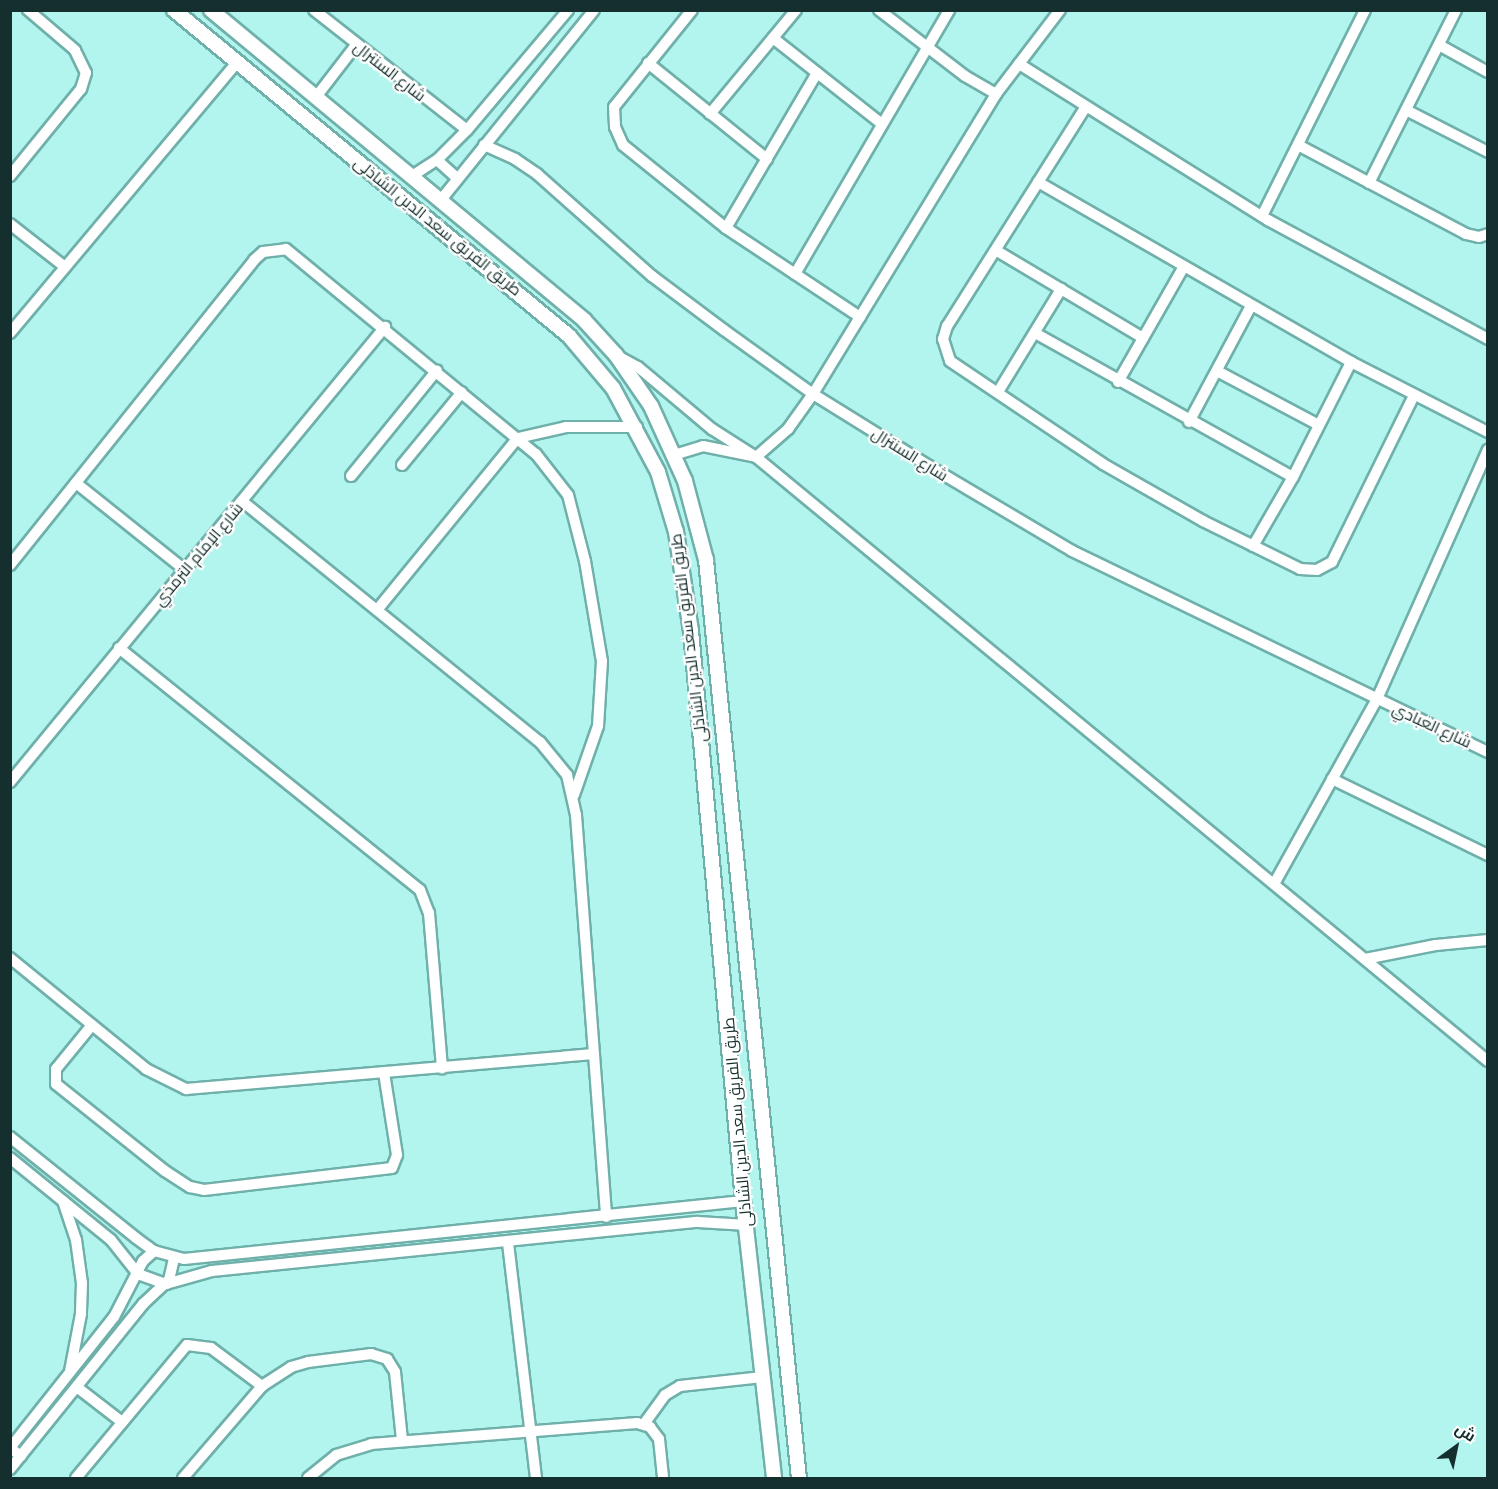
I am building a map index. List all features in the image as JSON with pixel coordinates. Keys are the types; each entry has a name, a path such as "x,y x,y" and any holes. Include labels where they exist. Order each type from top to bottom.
{"street":[{"path":"10,176 81,89 86,73 75,50 28,10"},
{"name":"طريق الفريق سعد الدين الشاذلى","path":"174,10 496,274 592,361 637,427 658,472 676,532 691,632 743,1202 774,1479"},
{"name":"طريق الفريق سعد الدين الشاذلى","path":"211,10 584,321 616,355 651,406 686,481 706,560 799,1479"},
{"name":"شارع السنترال","path":"314,10 328,15 356,45 467,130"},
{"path":"412,176 437,160 467,130 568,10"},
{"path":"440,201 594,10"},
{"path":"692,10 614,107 615,127 630,151 726,228 860,317"},
{"path":"710,114 796,10"},
{"path":"879,10 926,48 996,94"},
{"path":"795,274 949,10"},
{"path":"674,454 703,446 756,457 774,445 813,394 996,94 1060,10"},
{"path":"1262,216 1365,10"},
{"path":"1369,183 1456,10"},
{"path":"773,38 882,124"},
{"path":"316,97 356,45"},
{"path":"1439,45 1488,72"},
{"path":"10,333 237,62"},
{"path":"648,63 767,159"},
{"path":"1018,64 1085,108 1262,216 1488,339"},
{"path":"726,228 817,73"},
{"path":"1085,108 997,251 947,326 943,339 950,361 1103,464 1253,546 1300,569 1317,570 1332,562 1414,395"},
{"path":"1406,110 1488,152"},
{"name":"شارع السنترال","path":"484,145 515,159 537,174 652,276 813,394 1072,551 1377,699"},
{"path":"1298,145 1466,234 1479,237 1488,234"},
{"path":"437,160 458,179"},
{"path":"1038,182 1183,268 1351,362 1488,432"},
{"path":"10,224 65,267"},
{"path":"462,246 477,246 478,232"},
{"path":"10,565 263,252 280,248 297,254 518,438 554,473 568,495 583,550 602,661 598,726 574,795"},
{"path":"997,251 1143,338"},
{"path":"496,274 493,264 497,258 512,260"},
{"path":"1118,382 1183,268"},
{"path":"998,392 1060,289"},
{"path":"1189,422 1251,306"},
{"name":"شارع الإمام الترمذي","path":"10,782 385,327"},
{"path":"1035,333 1189,422 1293,477"},
{"path":"616,355 644,370 712,429 756,457 1488,1061"},
{"path":"1253,546 1293,477 1351,362"},
{"path":"351,476 437,370"},
{"path":"1217,371 1319,425"},
{"path":"402,465 462,392"},
{"path":"377,610 518,438 566,427 637,427"},
{"path":"1274,884 1377,699 1488,450"},
{"path":"76,483 185,570"},
{"path":"242,501 557,758 574,795 606,1217"},
{"path":"119,648 420,890 429,913 442,1068"},
{"name":"شارع العبادي","path":"1377,699 1488,752"},
{"path":"702,753 714,764 726,756"},
{"path":"1332,779 1488,855"},
{"path":"705,795 716,787 729,794"},
{"path":"1365,959 1436,945 1488,940"},
{"path":"10,958 146,1070 186,1089 594,1054"},
{"path":"92,1025 56,1069 56,1084 165,1171 190,1187 204,1190 392,1168 397,1155 384,1073"},
{"path":"1475,1050 1488,1050"},
{"path":"10,1137 154,1251 174,1258 205,1259 743,1202"},
{"path":"10,1158 111,1240 138,1274 166,1284 206,1272 698,1222 747,1225"},
{"path":"63,1201 76,1240 82,1283 81,1314 69,1373"},
{"path":"696,1207 698,1222"},
{"path":"556,1223 558,1238"},
{"path":"111,1240 122,1227"},
{"path":"444,1235 441,1242 446,1249"},
{"path":"428,1236 433,1244 429,1251"},
{"path":"508,1243 536,1479"},
{"path":"21,1456 10,1448 124,1302 138,1274 154,1251"},
{"path":"10,1469 139,1310 166,1284 174,1272 174,1258"},
{"path":"205,1259 200,1266 206,1272"},
{"path":"124,1302 133,1302 139,1310"},
{"path":"76,1479 187,1345 211,1348 262,1386"},
{"path":"183,1479 262,1386 291,1367 380,1355 396,1372 402,1440"},
{"path":"644,1424 665,1395 680,1386 763,1377"},
{"path":"78,1388 122,1422"},
{"path":"308,1479 336,1455 353,1447 402,1440 644,1424 659,1438 663,1479"}]}
